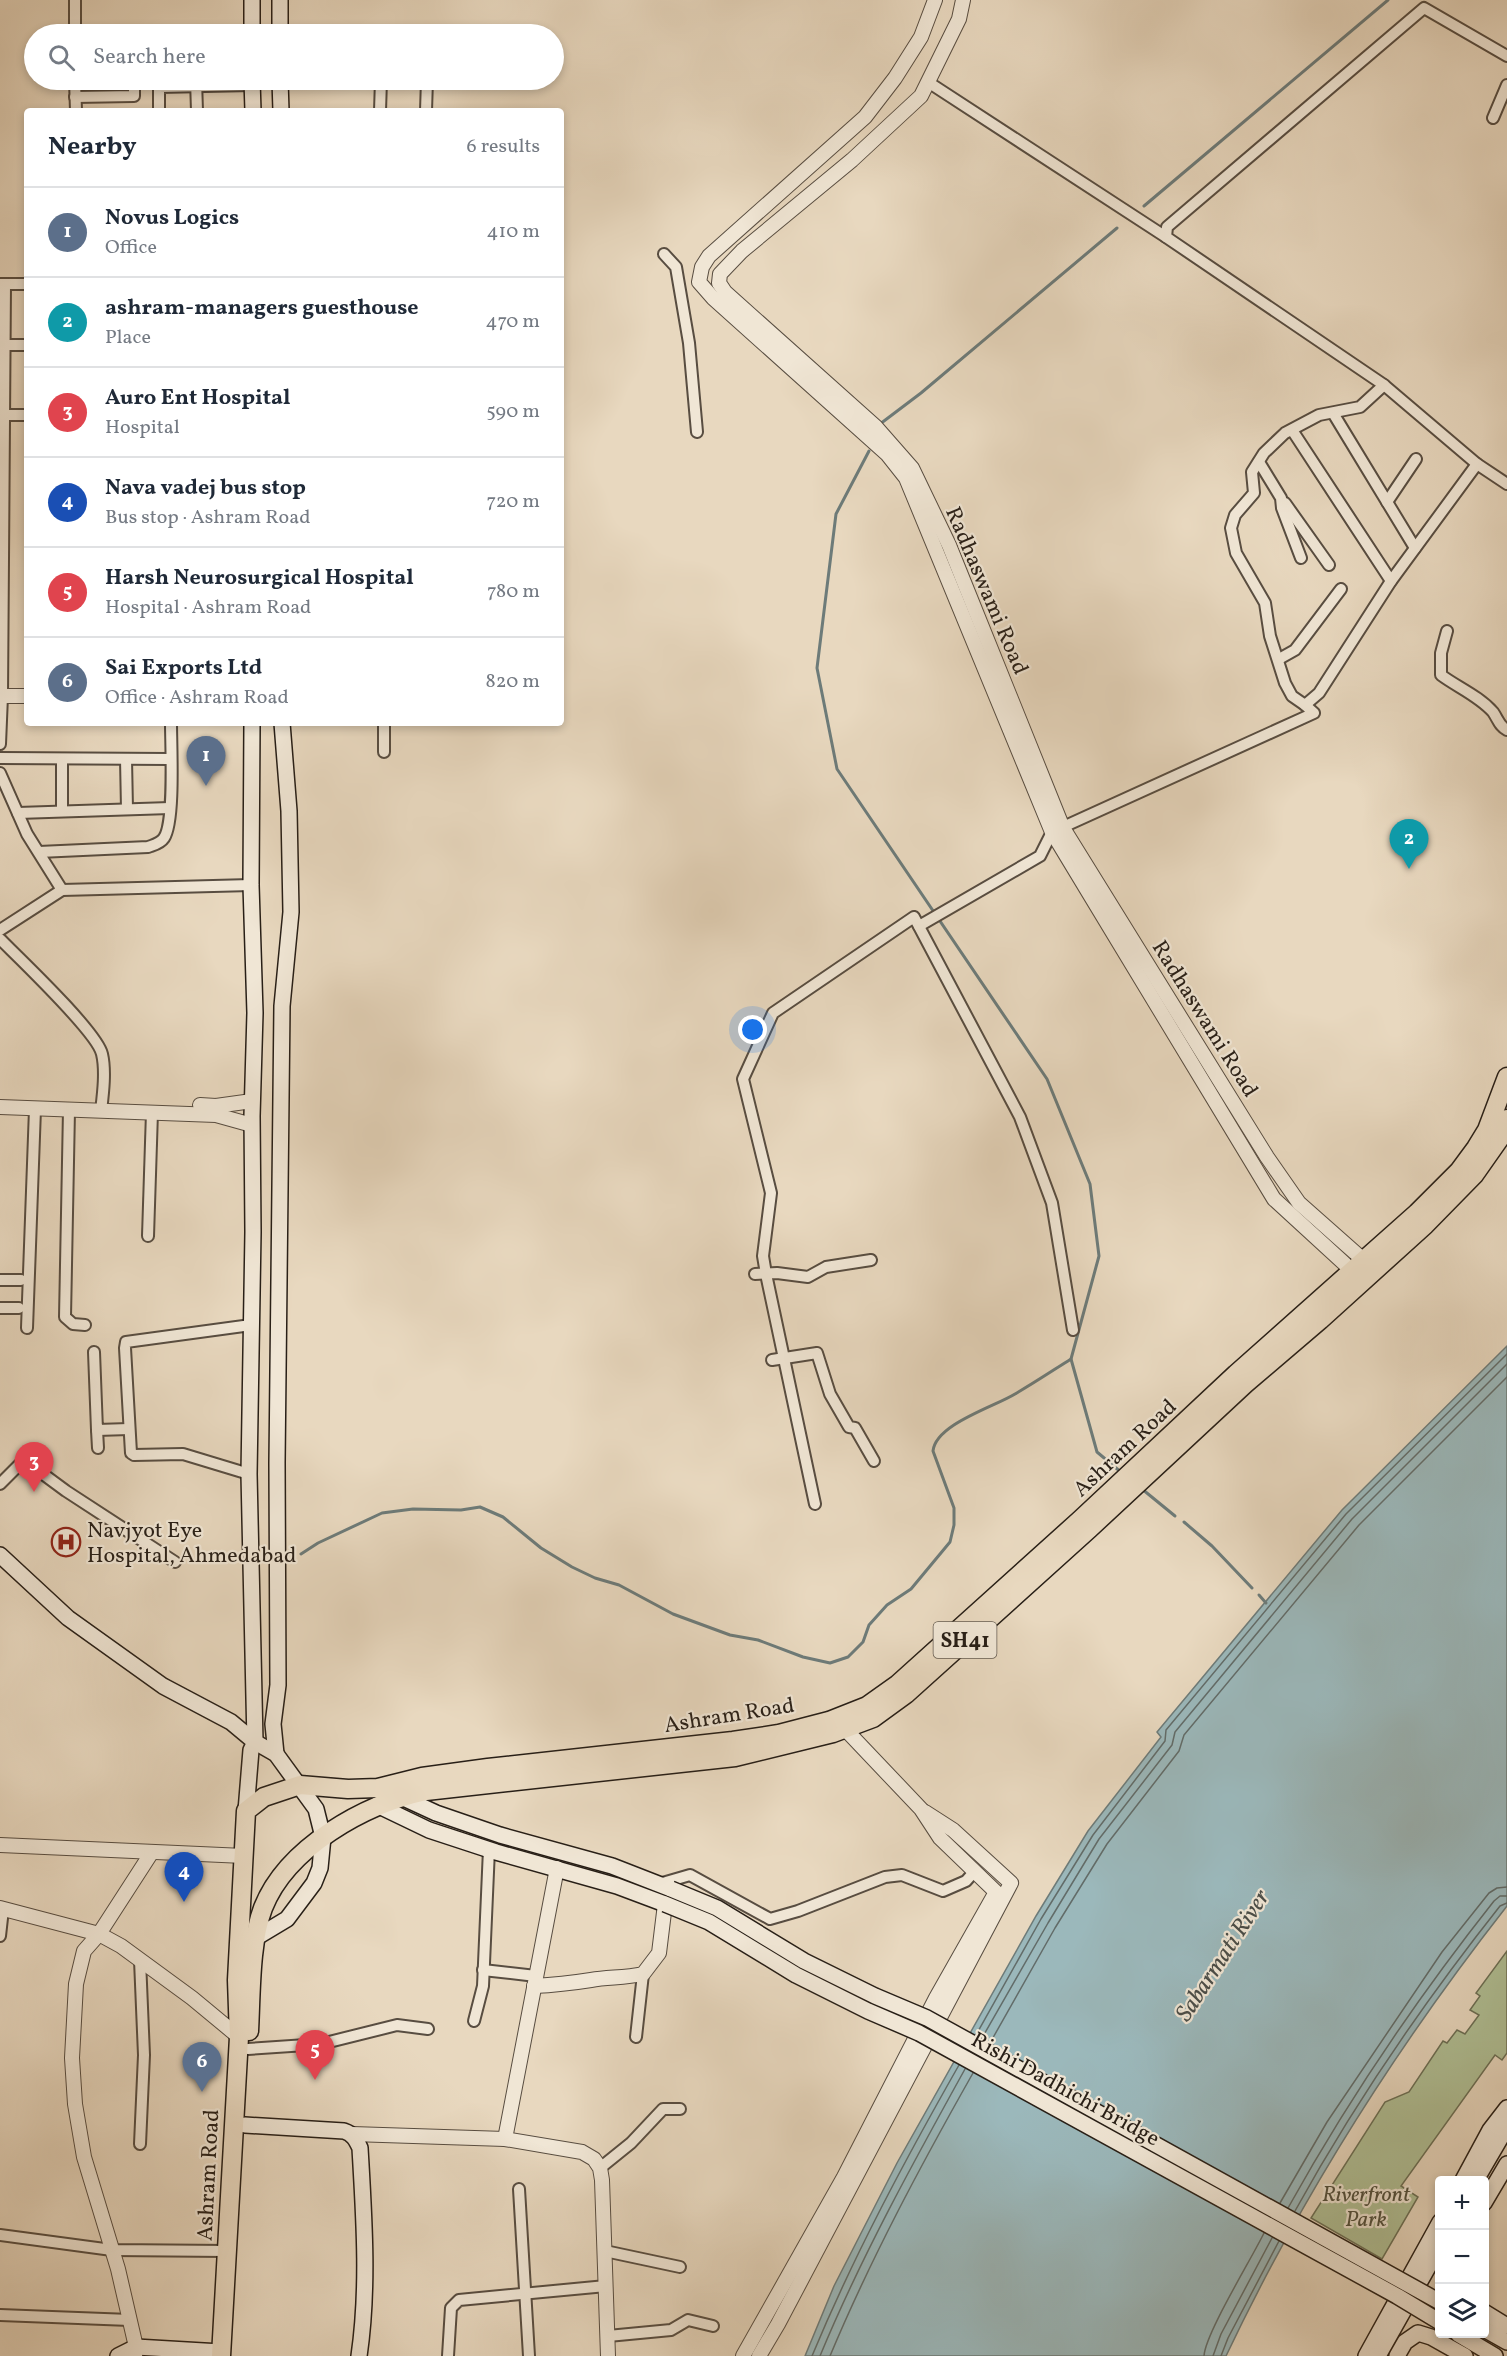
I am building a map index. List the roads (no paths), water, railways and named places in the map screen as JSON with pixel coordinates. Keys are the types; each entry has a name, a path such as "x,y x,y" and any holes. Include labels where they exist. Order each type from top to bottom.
{"main road":[{"path":"252,0 252,24"},
{"path":"280,0 280,24"},
{"path":"252,90 253,108"},
{"path":"280,90 281,108"},
{"path":"246,1811 253,1746 249,1474 253,1233 252,1101 255,1013 251,885 252,726"},
{"path":"257,1937 287,1918 314,1883 320,1868 323,1837 316,1809 276,1754 273,1725 278,1685 277,1452 282,1018 291,912 289,811 282,726"},
{"name":"Ashram Road","path":"1482,1153 1487,1130 1507,1077"},
{"name":"Ashram Road","path":"224,2355 244,2125 244,2043 237,1980 246,1811 264,1797 300,1785 348,1790 377,1797 402,1796 477,1785 735,1757 782,1747 842,1723 898,1684 1080,1520 1236,1374 1364,1271 1459,1171 1500,1138 1507,1119"},
{"path":"0,1556 68,1618 163,1686 231,1722 253,1746"},
{"path":"0,1566 63,1624 158,1693 227,1729 253,1746 276,1754"},
{"name":"Ashram Road","path":"224,2355 227,2251 253,1955 262,1909 276,1881 298,1858 377,1797 422,1777 733,1741 842,1723"},
{"name":"Rishi Dadhichi Bridge","path":"402,1796 436,1814 500,1835 612,1866 717,1908 804,1961 875,1996 927,2018 1435,2299"},
{"name":"Rishi Dadhichi Bridge","path":"377,1797 429,1830 617,1886 709,1922 796,1975 868,2011 919,2033 1435,2319"},
{"path":"1478,2176 1499,2132 1507,2108"},
{"path":"244,2125 333,2129 352,2134 360,2148 365,2276 359,2356"},
{"path":"1466,2176 1499,2132"},
{"path":"1489,2196 1507,2164"},
{"path":"1366,2356 1436,2230"},
{"path":"1378,2356 1435,2255"},
{"path":"1489,2315 1507,2326"},
{"path":"1489,2331 1507,2342"},
{"path":"1397,2356 1405,2342 1418,2333 1431,2337 1465,2356"},
{"path":"1465,2338 1495,2356"},
{"path":"118,2356 136,2351 224,2355"}],"street":[{"path":"75,0 75,24"},
{"path":"935,0 921,37 896,78 865,117 709,256 702,267 699,282 719,283 720,274 742,251 852,160 921,96 958,19 963,0"},
{"path":"1166,237 1167,227 1424,8 1507,56"},
{"path":"928,82 1166,237 1384,385 1477,464 1507,484"},
{"path":"1493,118 1507,85"},
{"path":"75,90 76,108"},
{"path":"75,97 134,96 134,90"},
{"path":"159,90 159,108"},
{"path":"196,90 197,108"},
{"path":"380,108 381,90"},
{"path":"426,108 427,90"},
{"path":"664,254 676,267 689,343 698,432"},
{"name":"Radhaswami Road","path":"699,282 722,306 872,432"},
{"name":"Radhaswami Road","path":"719,283 725,292 912,468 944,536 1058,830 1274,1199 1364,1271"},
{"path":"0,744 5,345 3,284 24,284"},
{"path":"5,345 24,345"},
{"path":"918,926 1040,856 1058,830 1314,713 1292,696 1286,683 1270,636 1265,603 1236,553 1231,528 1235,515 1254,493 1252,472 1271,447 1292,429 1319,415 1360,407 1384,385"},
{"path":"1333,413 1415,548"},
{"path":"4,415 24,415"},
{"path":"1292,429 1391,581"},
{"path":"1387,502 1416,459"},
{"path":"1259,462 1281,498 1329,566"},
{"path":"1305,705 1319,693 1391,581 1477,464"},
{"path":"1281,498 1282,508 1301,558"},
{"path":"1279,659 1295,650 1341,590"},
{"path":"1447,631 1441,653 1441,675 1486,706 1493,712 1501,727 1507,730"},
{"path":"1,696 24,696"},
{"path":"39,852 148,848 160,843 168,830 171,726"},
{"path":"384,726 384,752"},
{"path":"0,758 170,759"},
{"path":"62,759 62,812"},
{"path":"126,759 127,809"},
{"path":"0,773 39,852 63,890"},
{"path":"18,813 170,808"},
{"path":"0,930 63,890 251,885"},
{"path":"815,1504 786,1357 761,1274 771,1193 743,1079 773,1012 914,917 1020,1118 1052,1203 1073,1330"},
{"path":"0,939 54,994 98,1044 102,1055 102,1106"},
{"path":"0,1098 152,1112 216,1114 252,1125"},
{"path":"0,1107 69,1110 102,1106 216,1106 252,1101"},
{"path":"27,1328 35,1109"},
{"path":"69,1110 65,1317 73,1324 85,1325"},
{"path":"148,1236 152,1112"},
{"path":"761,1274 808,1277 826,1267 871,1260"},
{"path":"0,1280 21,1280"},
{"path":"0,1308 19,1308"},
{"path":"249,1474 183,1454 134,1455 130,1450 126,1342 251,1325"},
{"path":"94,1352 98,1448"},
{"path":"772,1360 817,1353 830,1394 849,1426 855,1428 874,1461"},
{"path":"97,1430 129,1429"},
{"path":"0,1484 24,1460 66,1491 175,1562"},
{"path":"743,2356 844,2176 936,1998 996,1892 939,1838 921,1809 842,1723"},
{"path":"759,2356 1011,1883 953,1830 921,1809"},
{"path":"0,1845 244,1856"},
{"path":"474,2021 480,2003 483,1970 489,1849"},
{"path":"136,2351 112,2250 84,2157 75,2104 72,2058 76,1984 84,1951 99,1934 152,1852"},
{"path":"505,2139 557,1868"},
{"path":"665,1886 690,1875 770,1919 798,1911 885,1878 902,1875 943,1891 966,1881 974,1872"},
{"path":"636,2037 643,1974 659,1953 665,1904"},
{"path":"0,1936 1,1909 99,1934 141,1960 192,1998 244,2043 321,2044 397,2025 428,2029"},
{"path":"140,2144 144,2055 141,1960"},
{"path":"483,1970 562,1985 620,1979 643,1974"},
{"path":"600,2168 631,2144 663,2109 680,2109"},
{"path":"352,2134 505,2139 582,2152 594,2159 600,2168 608,2356"},
{"path":"519,2189 530,2356"},
{"path":"0,2235 112,2250 227,2251"},
{"path":"605,2251 680,2267"},
{"path":"448,2356 451,2308 459,2300 606,2286"},
{"path":"0,2315 130,2320"},
{"path":"608,2336 671,2330 688,2320 713,2326"}],"water":[{"name":"Sabarmati River","path":"1507,1346 1507,1906 1428,2012 1354,2123 1255,2296 1226,2356 805,2356 834,2286 897,2163 1036,1916 1088,1831 1161,1737 1157,1732 1342,1510"}],"waterway":[{"path":"1144,206 1388,0"},
{"path":"880,424 921,393 1117,228"},
{"path":"869,451 836,514 817,668 837,769 1047,1079 1090,1184 1099,1256 1071,1359 1097,1452 1122,1473"},
{"path":"301,1554 318,1543 382,1513 413,1509 461,1510 480,1507 503,1517 541,1548 572,1567 595,1578 619,1585 673,1614 730,1635 758,1640 803,1657 830,1663 848,1657 863,1642 869,1625 887,1605 911,1589 950,1542 954,1525 954,1508 933,1451 937,1441 944,1433 967,1417 1015,1394 1071,1359"},
{"path":"1142,1489 1175,1516"},
{"path":"1184,1522 1212,1546 1252,1588"},
{"path":"1259,1595 1266,1603"}],"place":[{"name":"Novus Logics","path":"206,786"},
{"name":"ashram-managers guesthouse","path":"1409,869"},
{"name":"Auro Ent Hospital","path":"34,1492"},
{"name":"Navjyot Eye Hospital, Ahmedabad","path":"66,1542"},
{"name":"Nava vadej bus stop","path":"184,1902"},
{"name":"Harsh Neurosurgical Hospital","path":"315,2080"},
{"name":"Sai Exports Ltd","path":"202,2092"}],"park label":[{"name":"Riverfront Park","path":"1366,2206"}]}
